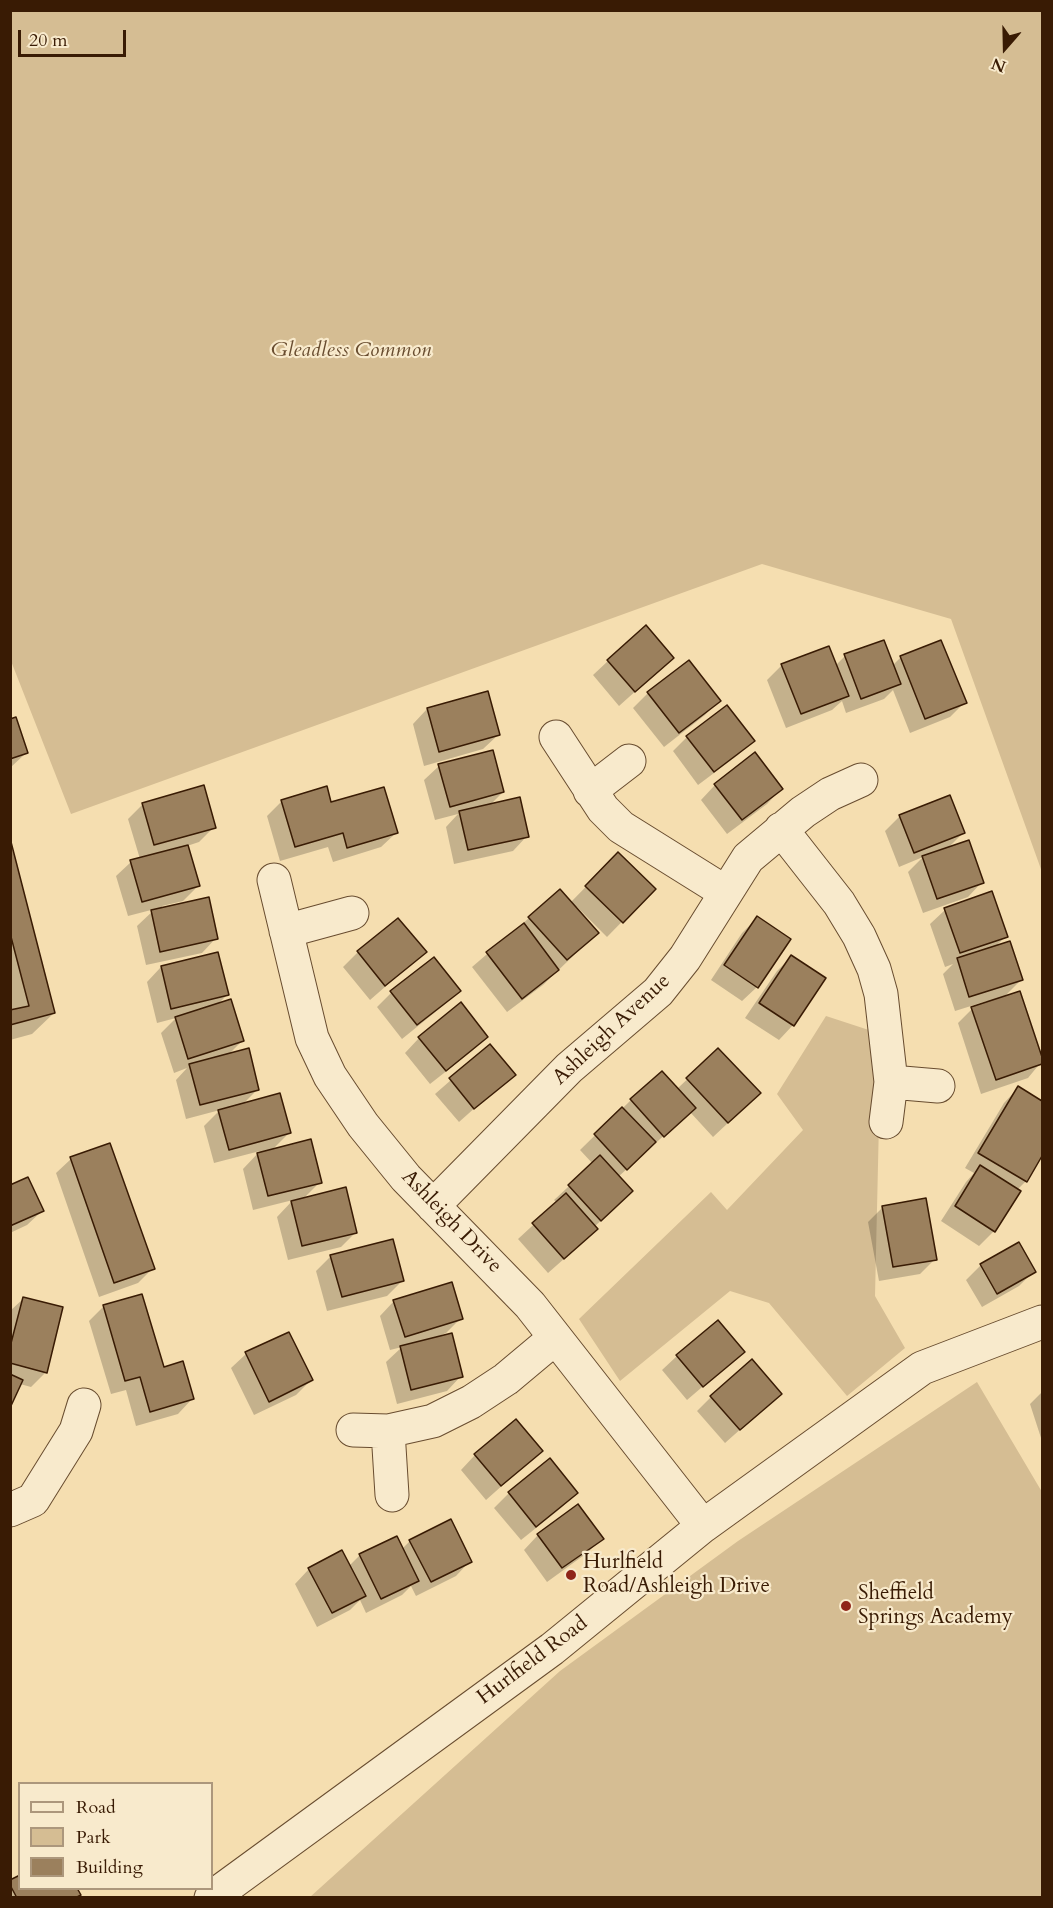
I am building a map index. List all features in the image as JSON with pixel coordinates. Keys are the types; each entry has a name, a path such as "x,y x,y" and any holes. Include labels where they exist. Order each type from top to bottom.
{"street":[{"path":"556,736 590,791 603,809 621,827 725,892"},
{"path":"590,791 629,761"},
{"name":"Ashleigh Avenue","path":"433,1206 569,1068 658,992 685,958 748,858 781,829 830,794 861,780"},
{"path":"781,829 839,903 859,936 874,969 881,994 891,1082 886,1122"},
{"name":"Ashleigh Drive","path":"274,880 312,1038 330,1076 363,1125 406,1178 530,1305 703,1526"},
{"path":"286,931 352,913"},
{"path":"891,1082 938,1086"},
{"name":"Hurlfield Road","path":"210,1898 552,1649 703,1526 922,1368 1042,1322"},
{"path":"353,1430 388,1431 433,1421 471,1402 506,1379 555,1338"},
{"path":"10,1510 33,1500 76,1431 84,1405"},
{"path":"388,1431 392,1495"}],"green space":[{"name":"Gleadless Common","path":"11,10 1042,11 1042,872 951,619 762,564 71,814 11,661"},
{"path":"826,1016 881,1034 875,1296 905,1348 847,1396 769,1303 730,1291 620,1381 579,1319 711,1192 727,1210 803,1130 777,1094"},
{"name":"Sheffield Springs Academy","path":"977,1382 1042,1492 1042,1897 310,1897 560,1671 738,1541"}],"building":[{"path":"646,625 674,658 635,692 607,660"},
{"path":"884,640 901,684 861,699 844,654"},
{"path":"941,640 967,703 925,719 900,656"},
{"path":"829,646 849,696 801,714 781,664"},
{"path":"689,660 721,701 679,733 647,692"},
{"path":"488,691 500,735 439,752 427,708"},
{"path":"727,705 755,741 714,772 686,736"},
{"path":"16,717 28,753 10,759 10,719"},
{"path":"493,750 504,792 450,807 438,764"},
{"path":"755,752 783,789 742,820 714,784"},
{"path":"204,785 216,828 154,845 142,803"},
{"path":"327,786 331,802 384,787 398,833 347,848 343,833 295,847 281,800"},
{"path":"950,795 965,833 914,853 899,815"},
{"path":"520,797 529,837 468,850 459,811"},
{"path":"10,838 55,1013 10,1025 10,1010 29,1006 10,933"},
{"path":"969,840 984,883 937,899 922,856"},
{"path":"188,845 200,886 142,902 130,860"},
{"path":"618,852 656,889 623,923 585,886"},
{"path":"560,889 599,933 567,960 528,917"},
{"path":"992,891 1008,937 960,953 944,908"},
{"path":"209,897 218,939 160,952 151,910"},
{"path":"757,916 791,939 758,988 724,965"},
{"path":"398,918 427,952 385,986 357,951"},
{"path":"524,923 559,970 522,999 486,952"},
{"path":"1010,941 1023,980 969,997 957,958"},
{"path":"218,952 229,995 171,1009 161,966"},
{"path":"791,955 826,978 794,1026 759,1003"},
{"path":"434,957 461,991 417,1025 390,991"},
{"path":"1020,991 1042,1057 1042,1064 996,1080 971,1007"},
{"path":"231,999 244,1041 188,1059 175,1017"},
{"path":"461,1002 488,1037 446,1071 418,1037"},
{"path":"490,1044 516,1075 474,1109 449,1078"},
{"path":"249,1048 259,1090 200,1105 189,1064"},
{"path":"718,1048 761,1093 728,1123 686,1078"},
{"path":"662,1071 696,1108 664,1137 630,1099"},
{"path":"1018,1086 1042,1101 1042,1156 1027,1182 978,1153"},
{"path":"280,1093 291,1133 229,1150 218,1110"},
{"path":"622,1107 656,1142 627,1170 594,1134"},
{"path":"311,1139 322,1183 268,1196 257,1153"},
{"path":"110,1143 155,1269 114,1283 70,1157"},
{"path":"600,1155 633,1191 601,1221 568,1185"},
{"path":"980,1165 1021,1191 995,1232 955,1206"},
{"path":"28,1177 44,1211 10,1226 10,1185"},
{"path":"346,1187 357,1233 302,1246 291,1201"},
{"path":"566,1193 598,1229 564,1259 532,1223"},
{"path":"926,1198 937,1260 893,1267 882,1206"},
{"path":"393,1239 404,1281 342,1297 330,1255"},
{"path":"1019,1242 1036,1272 997,1294 980,1264"},
{"path":"452,1282 463,1319 405,1337 393,1300"},
{"path":"142,1294 164,1367 183,1361 194,1399 150,1412 140,1377 125,1381 103,1305"},
{"path":"23,1297 63,1307 47,1373 10,1363 10,1347"},
{"path":"718,1320 745,1352 703,1387 676,1355"},
{"path":"289,1332 313,1380 269,1402 245,1352"},
{"path":"452,1333 463,1377 411,1390 400,1346"},
{"path":"752,1359 782,1394 740,1430 710,1396"},
{"path":"10,1374 23,1380 10,1408"},
{"path":"516,1419 543,1451 501,1486 474,1454"},
{"path":"550,1458 578,1493 536,1527 508,1492"},
{"path":"578,1504 604,1539 562,1568 537,1534"},
{"path":"451,1519 472,1562 431,1582 409,1540"},
{"path":"397,1536 419,1581 381,1599 359,1554"},
{"path":"342,1550 366,1596 332,1613 308,1568"},
{"path":"18,1876 18,1890 78,1890 81,1895 75,1898 17,1898 10,1885 10,1880"}],"place":[{"name":"Hurlfield Road/Ashleigh Drive","path":"571,1575"},
{"name":"Sheffield Springs Academy","path":"846,1606"}]}
